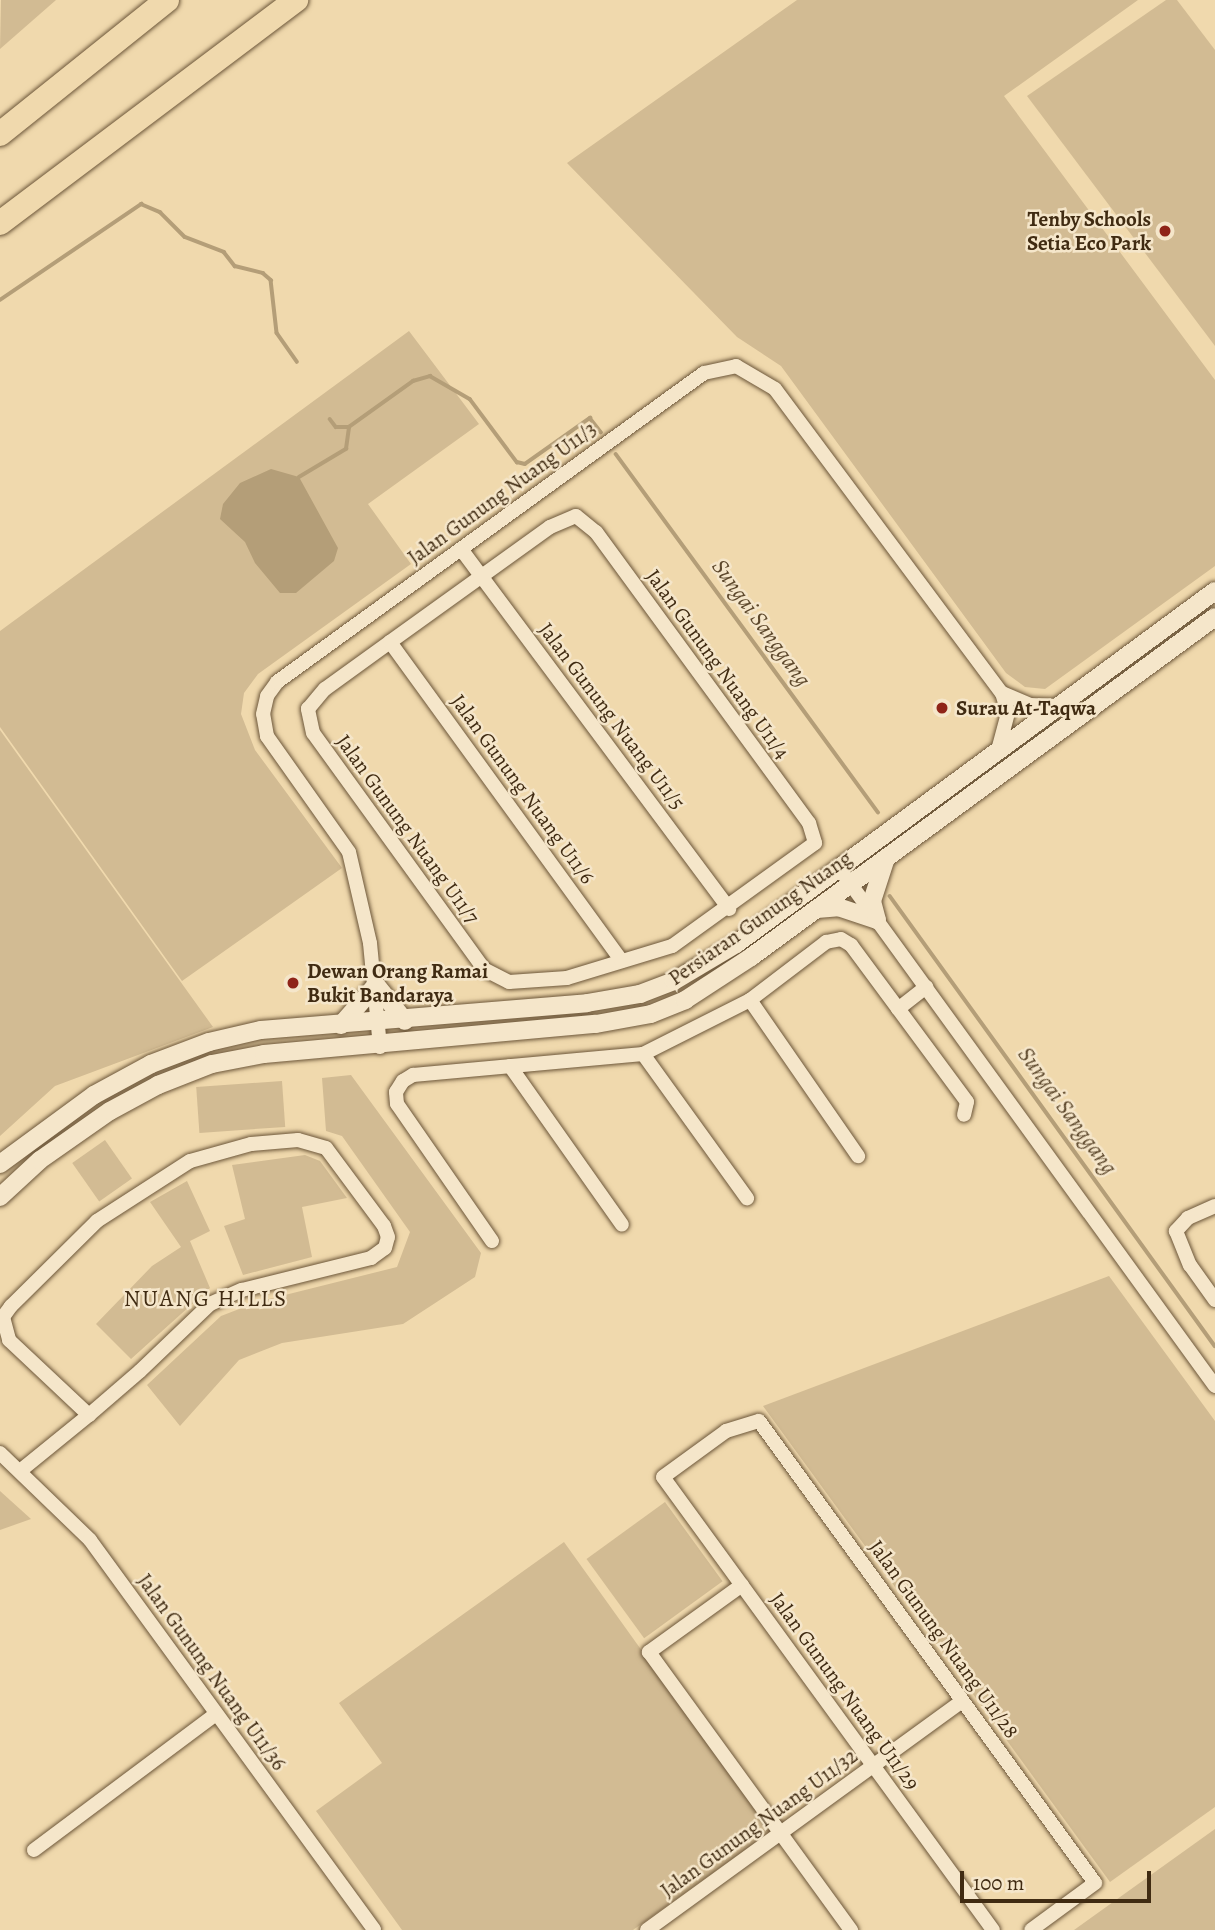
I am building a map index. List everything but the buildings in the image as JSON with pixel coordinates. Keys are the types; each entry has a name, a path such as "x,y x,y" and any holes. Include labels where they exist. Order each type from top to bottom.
{"highway":[{"path":"0,134 167,0"},
{"path":"0,223 296,0"}],"street":[{"name":"Jalan Gunung Nuang U11/3","path":"380,1047 376,985 349,852 267,736 263,713 277,682 704,373 736,366 775,388 1002,692"},
{"name":"Jalan Gunung Nuang U11/4","path":"481,576 550,527 576,516 596,532 809,823 815,843 729,909"},
{"name":"Jalan Gunung Nuang U11/5","path":"461,549 729,909"},
{"path":"390,642 481,576"},
{"name":"Persiaran Gunung Nuang","path":"0,1164 94,1095 152,1065 261,1030 405,1021 640,994 674,981 736,944 1215,591"},
{"name":"Persiaran Gunung Nuang","path":"0,1197 40,1160 158,1085 212,1064 264,1054 380,1047 651,1014 685,1000 817,909 1215,617"},
{"name":"Jalan Gunung Nuang U11/7","path":"390,642 325,689 308,709 313,733 484,969 493,977 527,983 567,978 622,961"},
{"name":"Jalan Gunung Nuang U11/6","path":"390,642 622,961"},
{"path":"1002,692 1030,705 1059,706"},
{"path":"998,751 1008,713 1002,692"},
{"path":"877,920 872,901 886,858"},
{"path":"839,868 1215,1386"},
{"path":"817,909 848,908 877,920"},
{"path":"622,961 672,946 729,909"},
{"path":"492,1241 397,1104 396,1092 413,1075 643,1054 750,1000 827,942 841,939 851,945 967,1102 964,1115"},
{"path":"341,1025 376,985 405,1021"},
{"path":"898,1009 926,987"},
{"path":"750,1000 858,1156"},
{"path":"643,1054 747,1198"},
{"path":"510,1066 622,1225"},
{"path":"20,1471 89,1415 218,1300 371,1258 384,1248 384,1226 326,1148 298,1140 261,1143 190,1161 97,1221 11,1306 4,1317 9,1340 89,1415"},
{"path":"1215,1206 1188,1218 1176,1231 1190,1265 1215,1300"},
{"name":"Jalan Gunung Nuang U11/28","path":"663,1477 726,1431 759,1421 1095,1883 1031,1930"},
{"name":"Jalan Gunung Nuang U11/36","path":"0,1453 90,1541 374,1930"},
{"name":"Jalan Gunung Nuang U11/29","path":"663,1477 993,1930"},
{"path":"741,1585 649,1652 781,1833 847,1929"},
{"name":"Jalan Gunung Nuang U11/32","path":"647,1930 962,1701"},
{"path":"34,1850 216,1714"}],"shaded area":[{"path":"1,0 56,0 0,49"},
{"path":"797,0 1138,0 1004,96 1215,380 1215,566 1045,689 1025,687 1006,673 781,366 737,337 567,163"},
{"name":"Tenby Schools Setia Eco Park","path":"1166,0 1177,0 1215,50 1215,346 1027,96"},
{"path":"409,331 479,424 368,504 411,564 258,674 244,693 241,714 255,750 342,868 182,981 0,727 0,631"},
{"path":"271,469 299,477 338,548 334,561 296,593 280,593 255,563 245,542 220,519 223,504 240,483"},
{"path":"0,730 213,1027 55,1086 0,1136"},
{"path":"351,1075 481,1253 475,1277 403,1324 282,1343 239,1360 180,1426 147,1385 221,1316 257,1302 397,1267 410,1232 342,1136 326,1131 322,1078"},
{"path":"282,1081 285,1127 199,1133 196,1087"},
{"path":"105,1140 132,1179 99,1201 72,1163"},
{"path":"305,1155 320,1161 347,1198 302,1207 312,1257 243,1275 224,1226 245,1219 232,1165"},
{"path":"187,1181 210,1231 190,1241 210,1288 131,1359 96,1324 152,1266 181,1247 150,1202"},
{"path":"1109,1276 1215,1421 1215,1807 1110,1882 763,1406"},
{"path":"0,1491 31,1519 0,1530"},
{"path":"665,1502 723,1581 644,1638 587,1559"},
{"path":"564,1542 771,1831 633,1930 402,1930 316,1811 382,1763 339,1703"},
{"path":"1215,1829 1215,1930 1074,1930"}],"waterway":[{"name":"Sungai Sanggang","path":"0,300 141,204 160,212 185,237 224,252 235,266 263,273 271,280 277,333 297,362"},
{"name":"Sungai Sanggang","path":"330,419 336,427 349,427 413,381 430,376 470,399 517,462 525,464 590,418 601,432"},
{"path":"299,477 346,449 349,427"},
{"name":"Sungai Sanggang","path":"616,454 878,812"},
{"name":"Sungai Sanggang","path":"890,896 1215,1346"}],"place":[{"name":"Tenby Schools Setia Eco Park","path":"1165,231"},
{"name":"Surau At-Taqwa","path":"942,708"},
{"name":"Dewan Orang Ramai Bukit Bandaraya","path":"293,983"}],"district":[{"name":"NUANG HILLS","path":"206,1299"}]}
